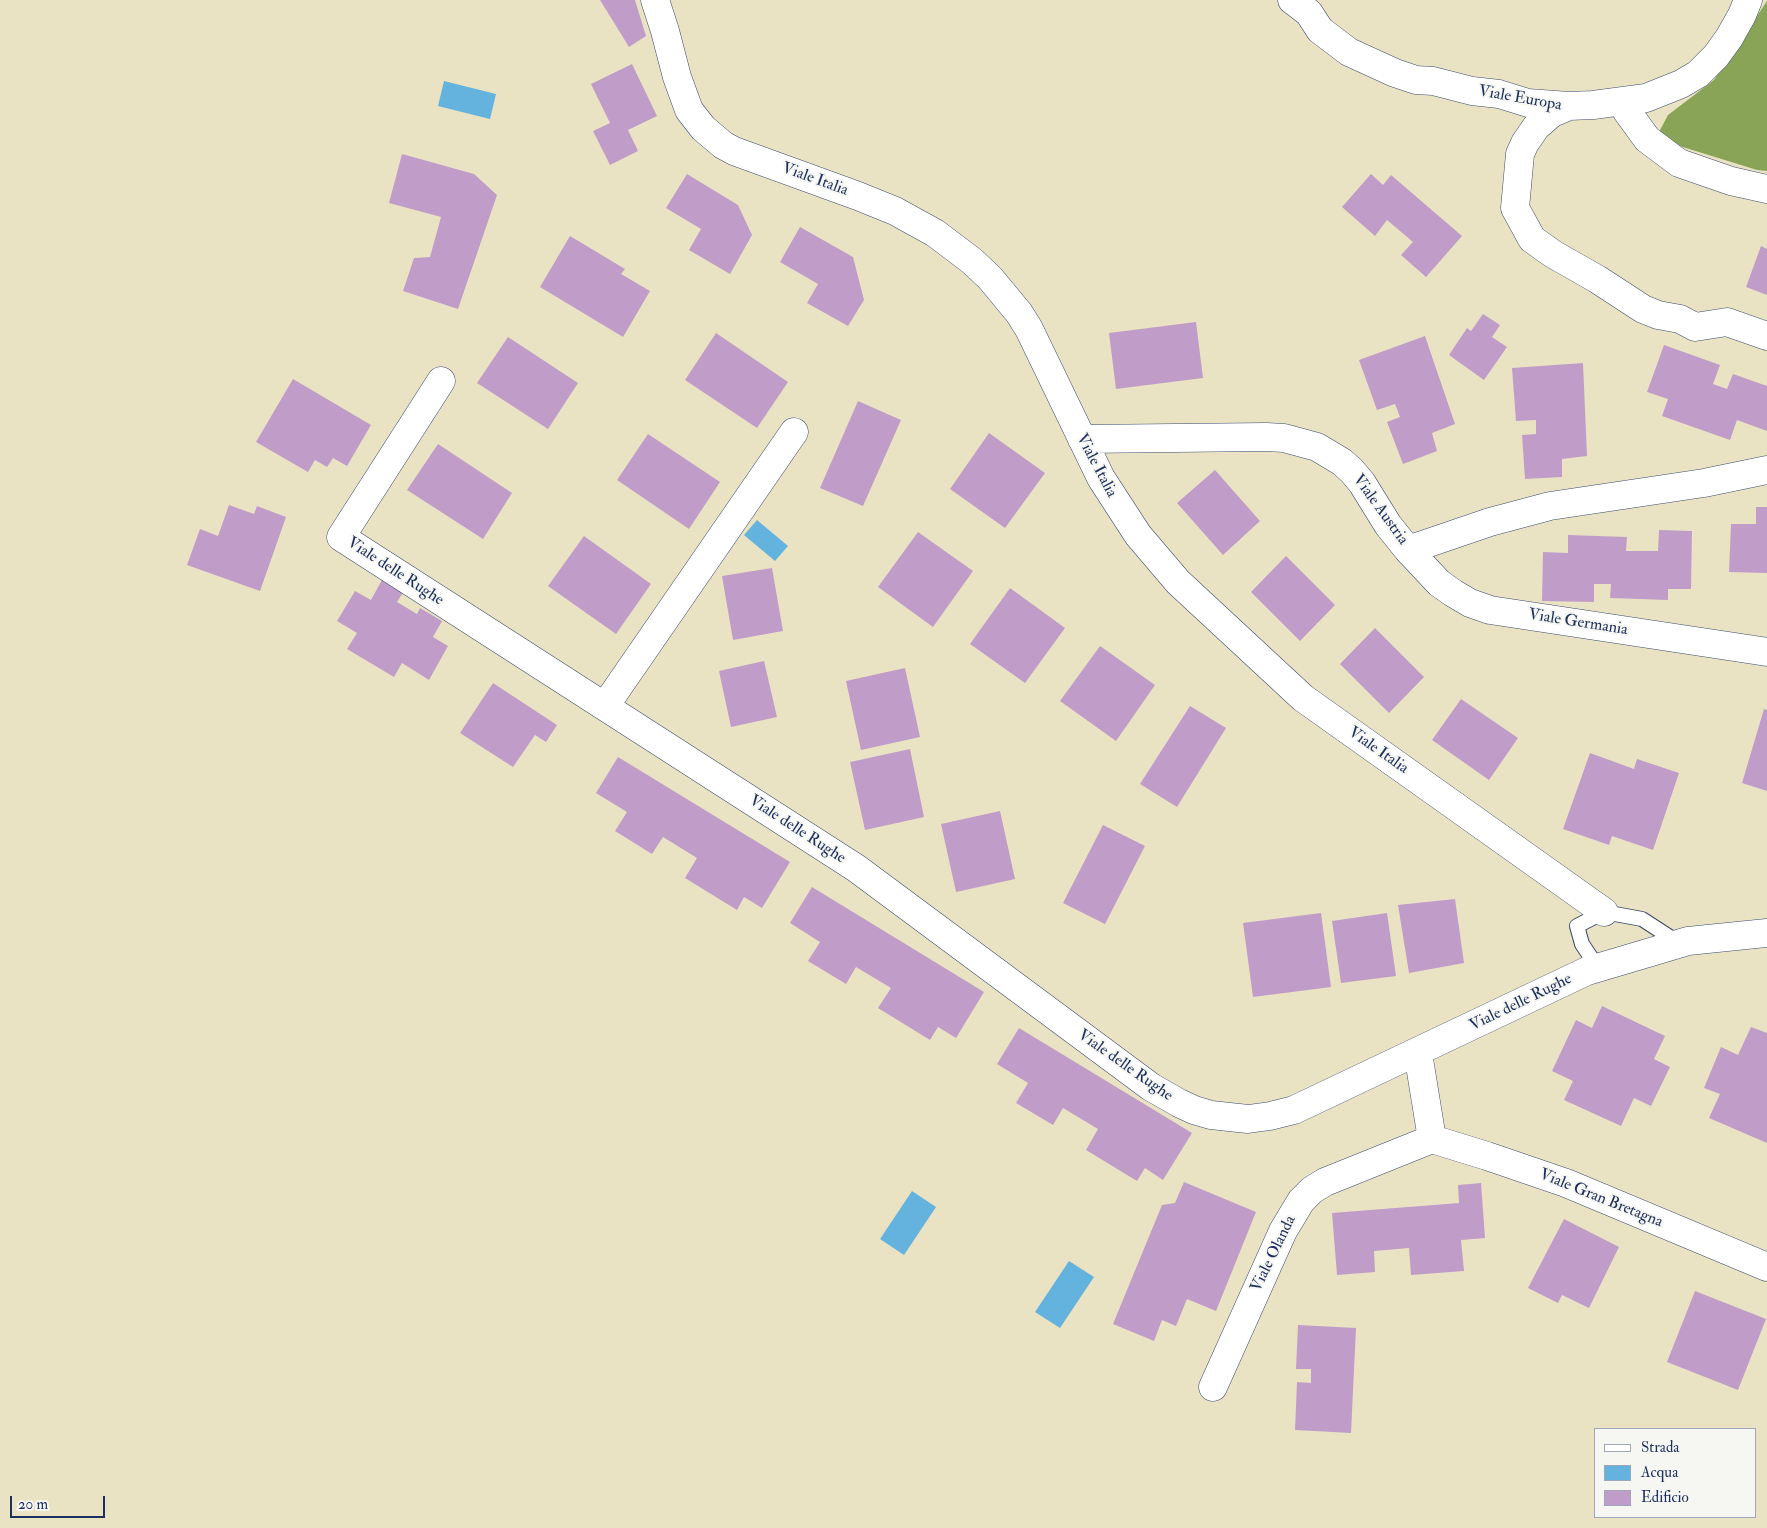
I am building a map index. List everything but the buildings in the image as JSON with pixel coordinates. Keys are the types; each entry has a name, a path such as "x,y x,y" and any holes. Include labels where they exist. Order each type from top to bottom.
{"street":[{"name":"Viale Italia","path":"655,0 677,77 689,110 703,128 723,145 734,151 894,211 935,233 954,246 990,278 1019,313 1029,329 1101,478 1138,536 1178,582 1303,698 1604,912"},
{"name":"Viale Europa","path":"1292,0 1309,13 1320,30 1349,52 1395,74 1416,80 1433,81 1499,94 1528,103 1569,106"},
{"path":"1569,106 1646,98 1681,84 1698,74 1716,56 1729,38 1748,0"},
{"path":"1626,101 1626,110 1647,139 1679,163 1731,181 1767,189"},
{"name":"Viale Europa","path":"1569,106 1552,113 1536,127 1520,154 1515,208 1532,239 1553,254 1597,278 1643,309 1658,315 1680,319 1695,327 1727,322 1767,336"},
{"name":"Viale delle Rughe","path":"441,381 341,537 856,868 1151,1088 1187,1107 1211,1115 1248,1119 1270,1116 1302,1107 1587,971 1688,941 1767,933"},
{"path":"605,706 794,432"},
{"name":"Viale Austria","path":"1082,439 1266,436 1284,438 1317,447 1342,462 1352,471 1362,483 1388,525 1408,550 1490,522 1550,506 1704,483 1767,470"},
{"name":"Viale Germania","path":"1408,550 1440,583 1453,593 1490,610 1767,652"},
{"path":"1418,1052 1432,1139"},
{"name":"Viale Gran Bretagna","path":"1432,1139 1566,1183 1767,1267"},
{"name":"Viale Olanda","path":"1213,1387 1283,1231 1301,1201 1312,1190 1325,1182 1432,1139"}],"lane":[{"path":"1598,968 1582,944 1577,926 1604,912 1642,919 1680,943"}],"green space":[{"path":"1767,1 1767,171 1757,170 1673,144 1659,132 1668,115 1714,80"}],"water":[{"path":"444,81 496,94 490,119 438,106"},
{"path":"757,520 788,546 775,561 744,535"},
{"path":"912,1191 936,1207 904,1255 880,1239"},
{"path":"1069,1261 1094,1277 1060,1328 1035,1312"}]}
